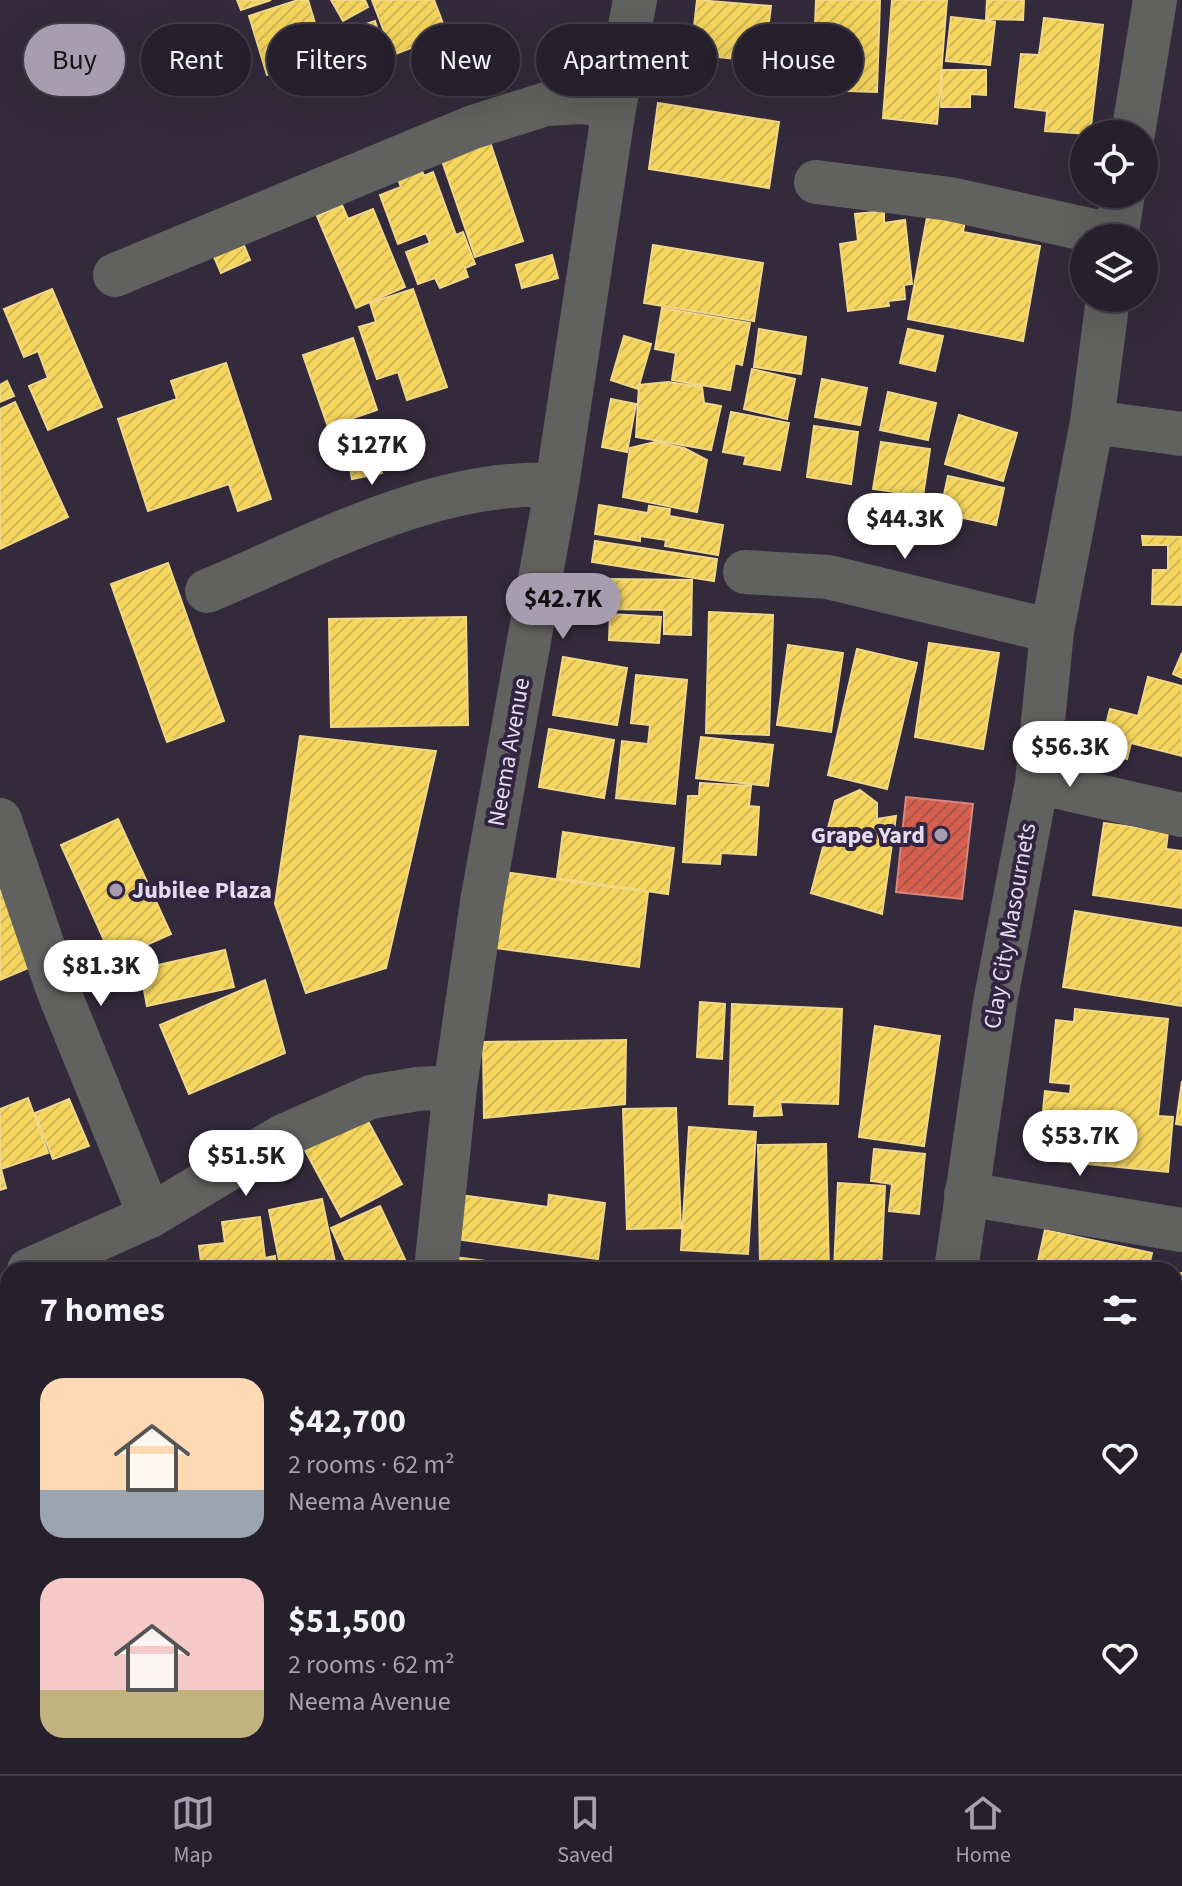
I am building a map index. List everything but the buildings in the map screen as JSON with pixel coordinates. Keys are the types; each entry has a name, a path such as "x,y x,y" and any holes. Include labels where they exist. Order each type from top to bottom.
{"street":[{"name":"Neema Avenue","path":"437,1262 455,1087 482,902 557,485 614,108 635,0"},
{"path":"1137,120 1162,29"},
{"path":"115,275 473,127 546,104 582,102 614,108"},
{"path":"816,182 1119,223"},
{"name":"Clay City Masournets","path":"957,1262 995,1003 1037,782 1052,631 1092,422 1106,312"},
{"path":"1092,422 1182,434"},
{"path":"207,591 394,514 470,489 519,483 557,485"},
{"path":"745,572 828,577 1052,631"},
{"path":"1037,782 1182,815"},
{"path":"0,820 58,990 150,1216"},
{"path":"47,1262 150,1216 283,1136 371,1097 417,1089 455,1087"},
{"path":"966,1194 1182,1230"}],"place":[{"name":"Grape Yard","path":"941,835"},
{"name":"Jubilee Plaza","path":"116,890"}]}
